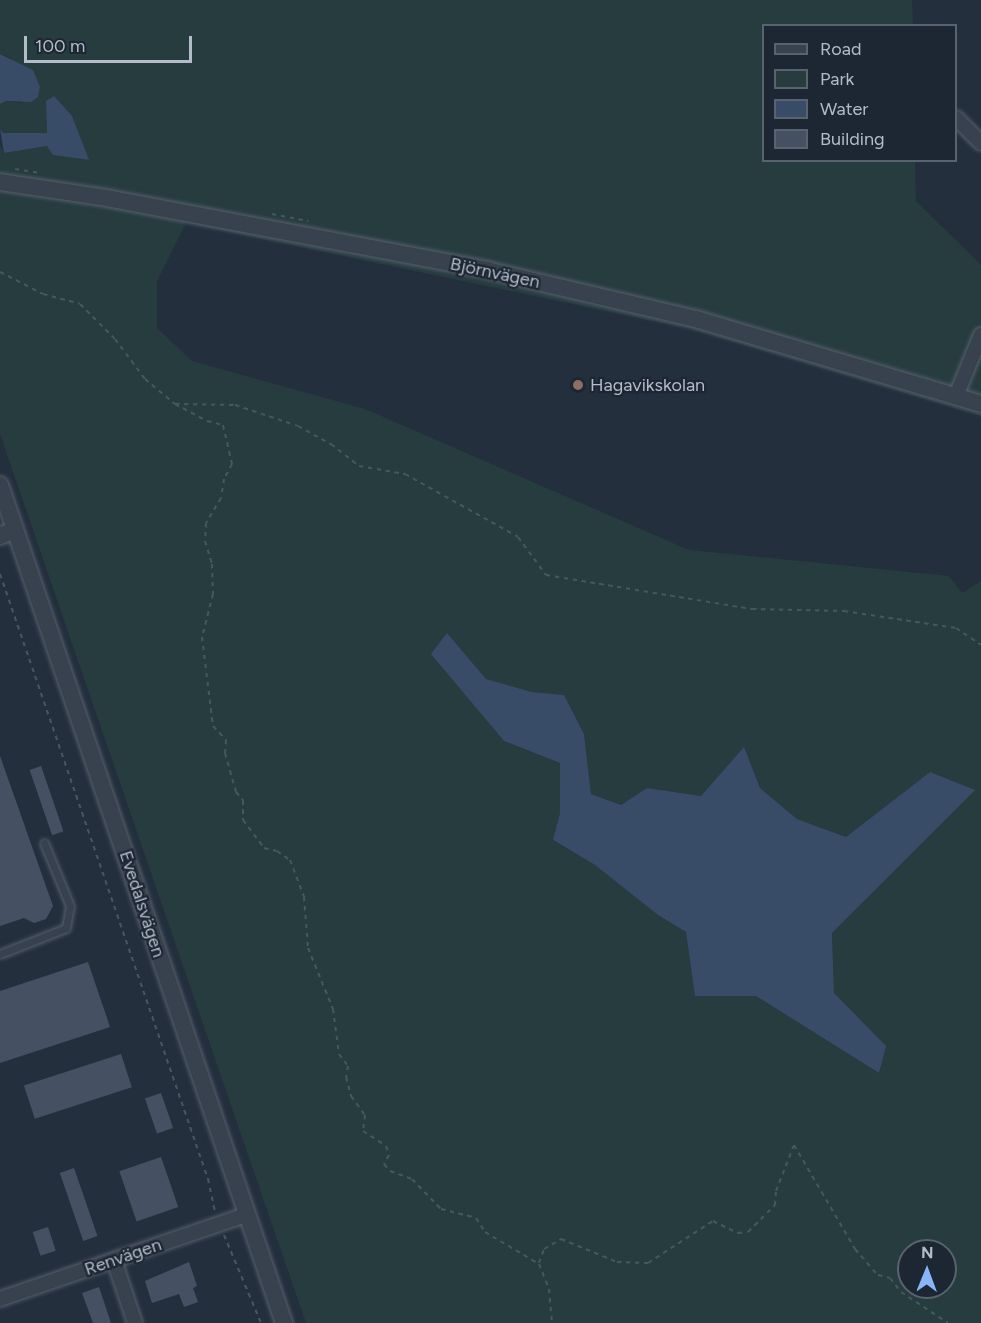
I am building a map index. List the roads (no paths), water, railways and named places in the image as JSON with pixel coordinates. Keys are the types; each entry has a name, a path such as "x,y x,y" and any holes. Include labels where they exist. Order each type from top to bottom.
{"street":[{"path":"957,119 981,143"},
{"name":"Björnvägen","path":"0,182 107,198 487,270 696,320 981,404"},
{"path":"956,396 981,335"},
{"name":"Evedalsvägen","path":"0,485 8,533 284,1323"},
{"name":"Renvägen","path":"0,1299 246,1215"},
{"path":"114,1260 135,1323"}],"lane":[{"path":"0,954 66,928 70,906 44,843"}],"water":[{"path":"0,54 33,70 40,87 38,97 31,102 6,101 0,104"},
{"path":"54,96 72,116 89,160 53,155 47,146 4,153 0,129 3,133 47,133 46,101"},
{"path":"447,633 486,679 532,692 564,695 584,734 591,794 621,805 647,788 701,796 744,747 760,788 797,819 846,837 930,772 975,790 832,933 834,993 886,1046 879,1073 756,996 695,996 686,932 658,915 595,865 553,840 560,813 560,763 504,741 431,654"}],"place":[{"name":"Hagavikskolan","path":"578,385"}]}
